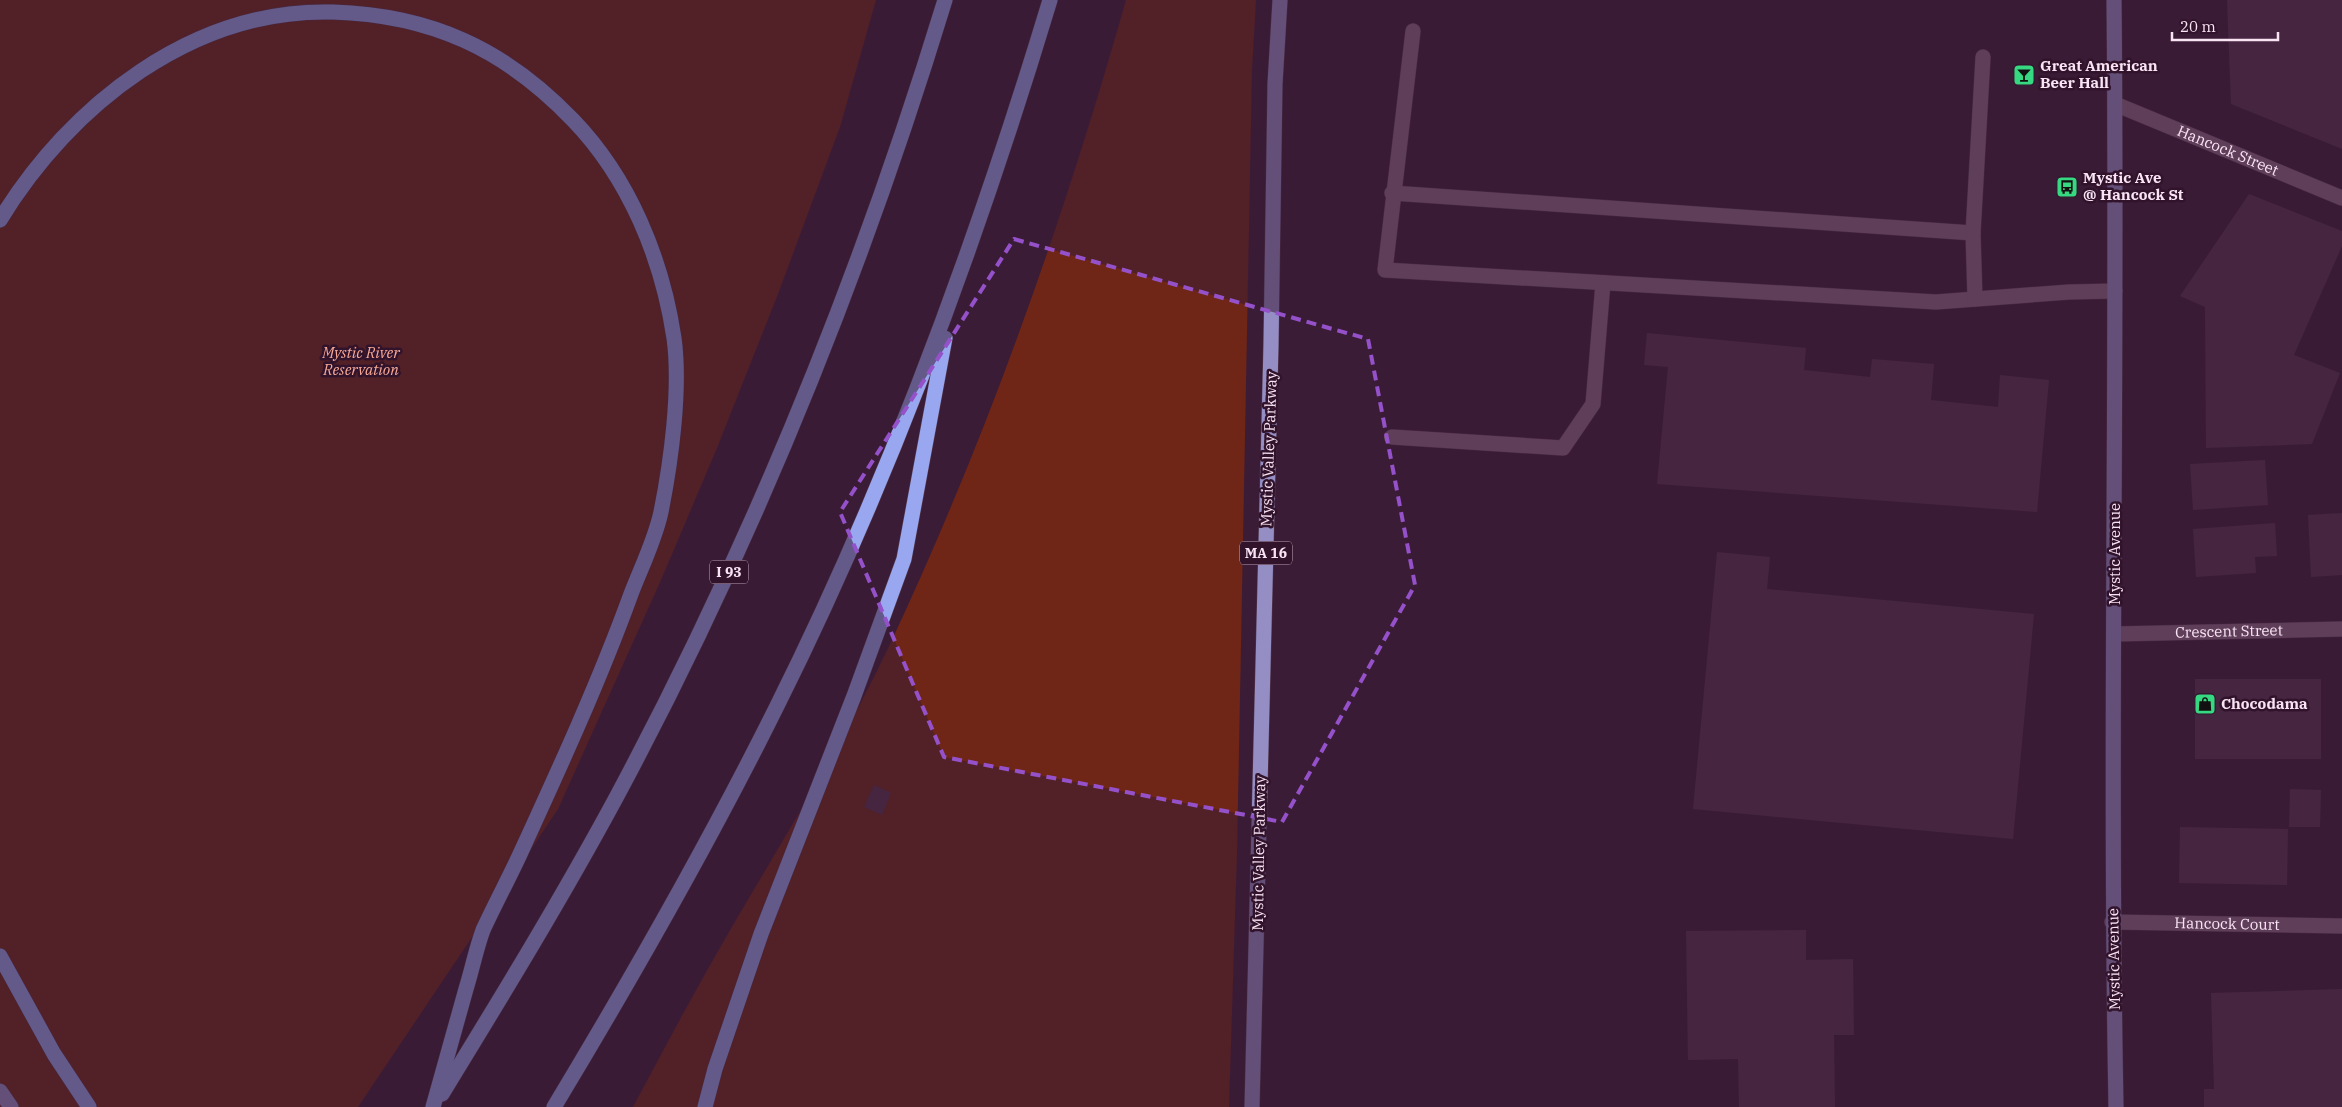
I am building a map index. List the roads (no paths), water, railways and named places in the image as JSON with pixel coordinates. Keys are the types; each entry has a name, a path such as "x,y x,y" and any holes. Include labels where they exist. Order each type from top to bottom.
{"highway":[{"name":"I 93","path":"434,1107 556,906 675,685 732,567 784,450 831,333 907,123 945,0"},
{"path":"554,1107 660,925 778,705 885,470 952,298 1018,106 1050,0"},
{"path":"0,220 50,150 93,107 142,68 198,39 248,22 311,11 359,13 412,22 467,40 513,67 551,97 588,135 618,178 644,226 662,279 674,341 676,405 660,516 614,641 527,838 482,934 434,1107"},
{"path":"705,1107 714,1069 761,934 854,696 904,560 952,298"},
{"path":"0,956 54,1054 89,1107"}],"main road":[{"name":"Mystic Valley Parkway","path":"1252,1107 1271,345 1275,84 1280,0"},
{"name":"Mystic Avenue","path":"2114,0 2115,634 2112,922 2116,1107"},
{"path":"0,1091 11,1107"}],"street":[{"path":"1412,31 1392,193 1385,270 1936,302 2070,292 2114,291"},
{"path":"1975,299 1973,233 1984,57"},
{"name":"Hancock Street","path":"2115,104 2342,198"},
{"path":"1392,193 1973,233"},
{"path":"1392,437 1563,448 1593,404 1603,283"},
{"name":"Crescent Street","path":"2115,634 2342,629"},
{"name":"Hancock Court","path":"2112,922 2342,926"}],"place":[{"name":"Great American Beer Hall","path":"2024,75"},
{"name":"Mystic Ave @ Hancock St","path":"2067,187"},
{"name":"Chocodama","path":"2205,704"}],"park label":[{"name":"Mystic River Reservation","path":"361,362"}]}
